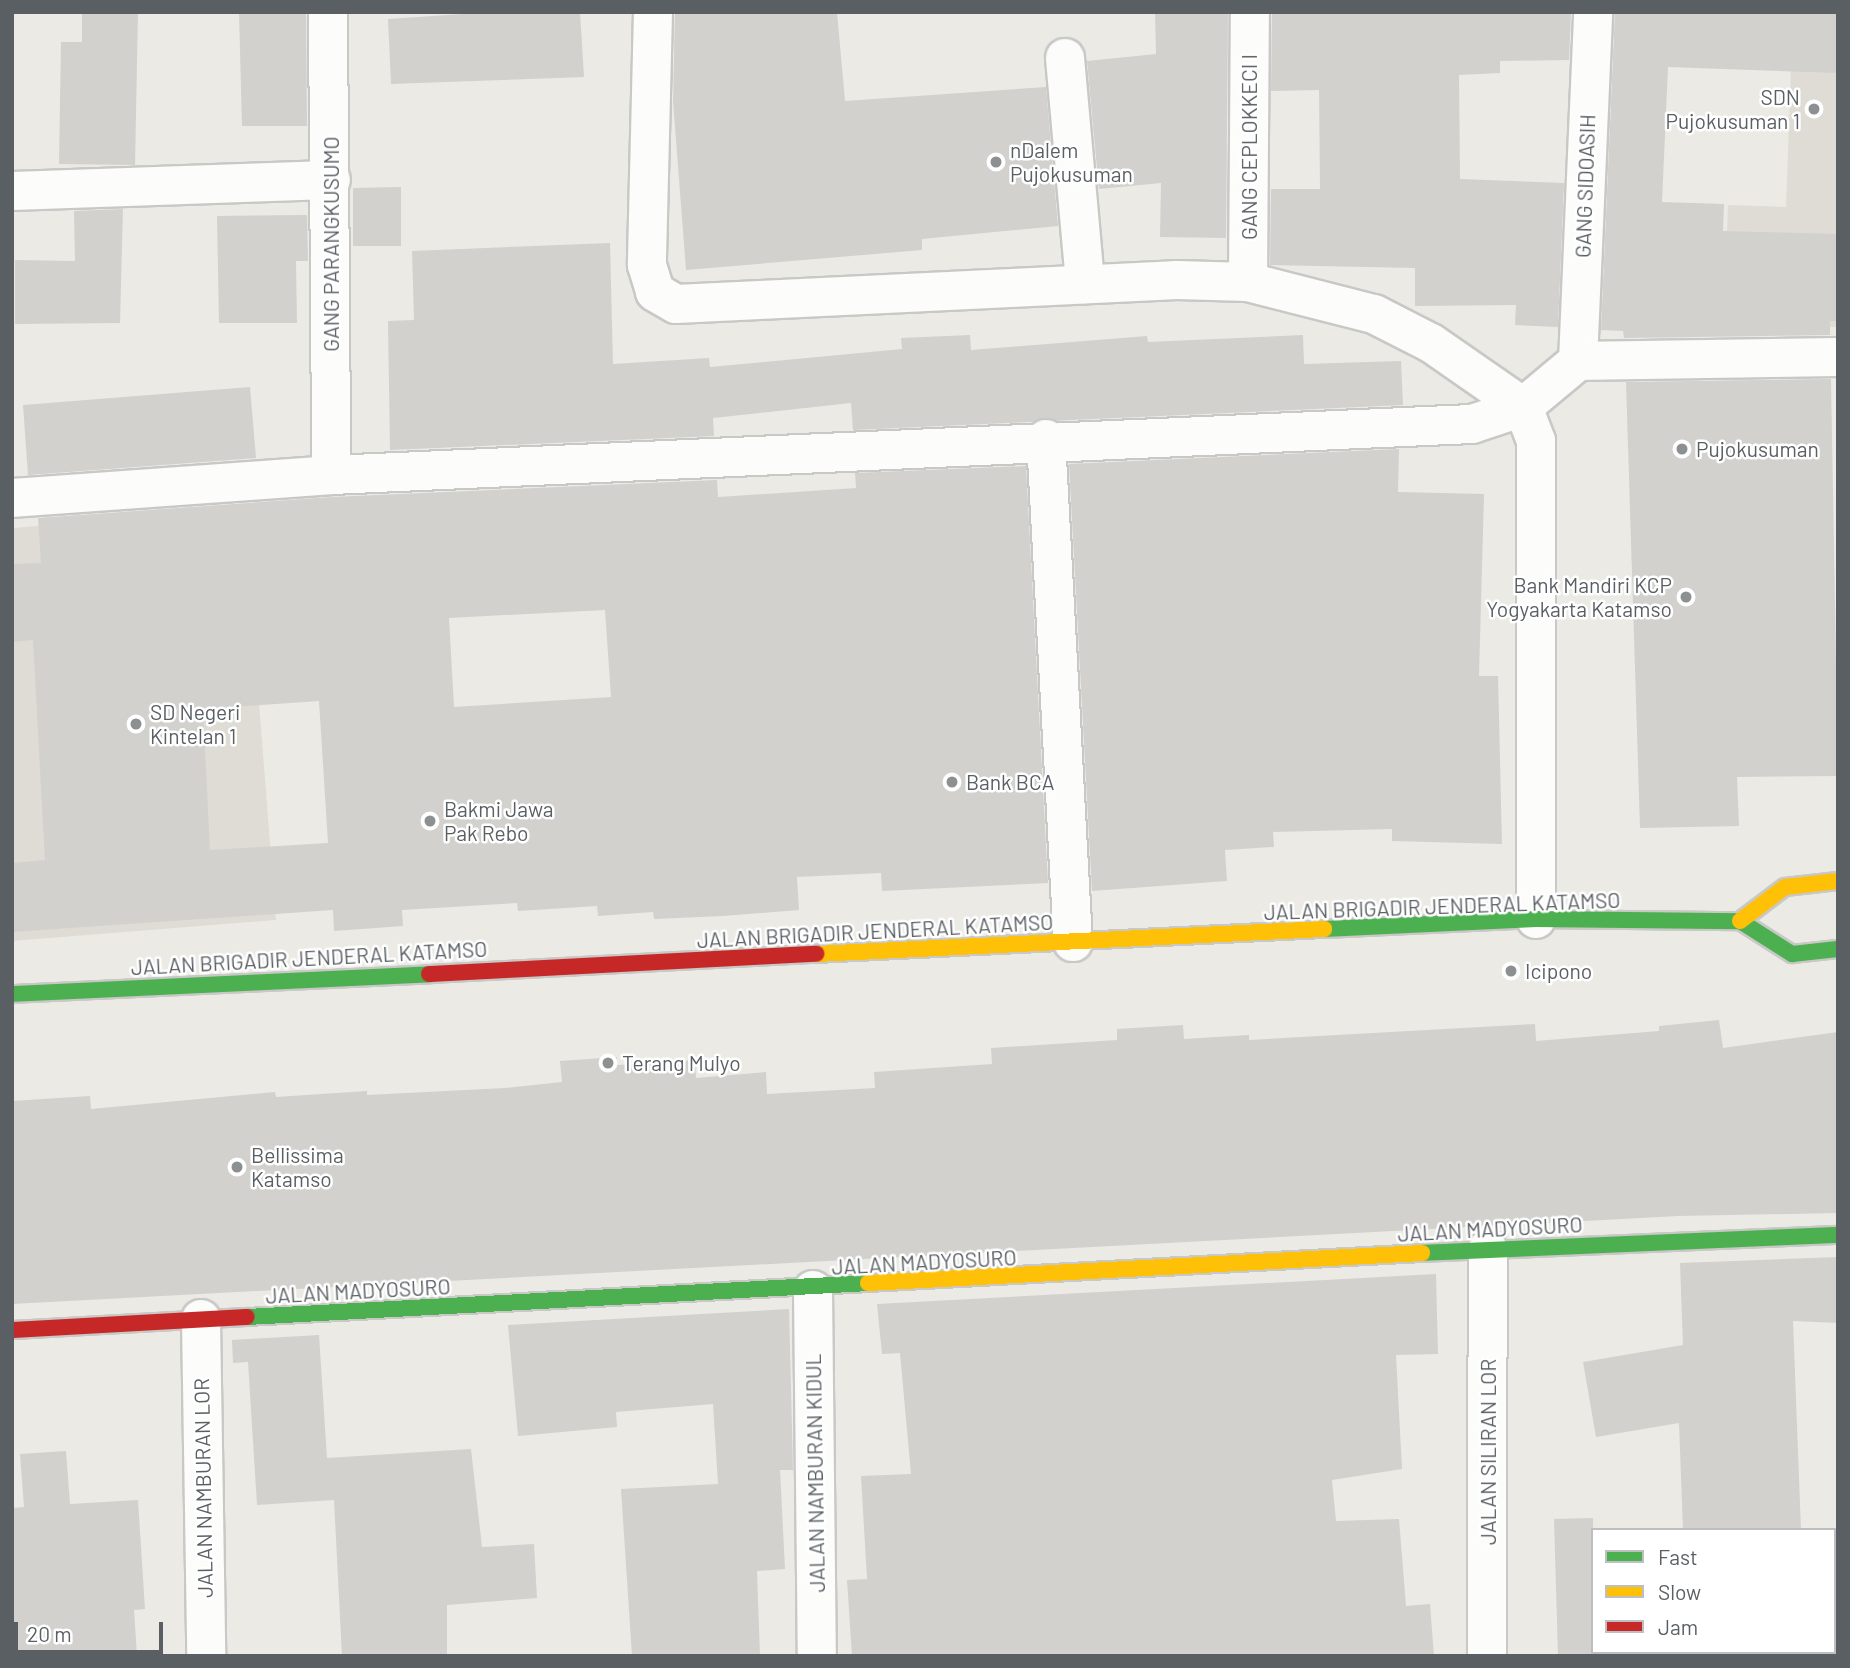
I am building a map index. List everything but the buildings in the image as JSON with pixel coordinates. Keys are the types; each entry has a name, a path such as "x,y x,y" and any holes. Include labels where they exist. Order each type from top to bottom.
{"main road":[{"path":"1838,881 1785,887 1740,921 1792,954 1838,949"},
{"name":"JALAN BRIGADIR JENDERAL KATAMSO","path":"12,994 1536,919 1740,921"},
{"name":"JALAN MADYOSURO","path":"12,1330 813,1290 1488,1249 1838,1235"}],"street":[{"name":"GANG PARANGKUSUMO","path":"328,12 331,475"},
{"path":"653,12 647,265 654,292 676,304 1085,284 1248,282 1374,314 1431,343 1523,407 1536,441 1536,919"},
{"name":"GANG CEPLOKKECI I","path":"1248,282 1250,12"},
{"name":"GANG SIDOASIH","path":"1578,360 1593,12"},
{"path":"1065,58 1085,284"},
{"path":"12,191 331,180"},
{"path":"12,498 331,475 1046,439 1472,424 1523,407 1578,360 1838,357"},
{"path":"1046,439 1073,942"},
{"name":"JALAN SILIRAN LOR","path":"1488,1249 1488,1656"},
{"name":"JALAN NAMBURAN KIDUL","path":"813,1290 817,1656"},
{"name":"JALAN NAMBURAN LOR","path":"201,1319 206,1656"}],"shaded area":[{"name":"SDN Pujokusuman 1","path":"1793,12 1838,12 1838,327 1724,323 1728,205 1786,207"},
{"name":"SD Negeri Kintelan 1","path":"244,510 276,920 12,941 12,528"}],"traffic: fast":[{"path":"1324,929 1536,919 1740,921 1792,954 1838,949"},
{"path":"12,994 429,974"},
{"path":"1422,1253 1838,1235"},
{"path":"247,1317 868,1283"}],"traffic: slow":[{"path":"1740,921 1785,887 1838,881"},
{"path":"816,954 1324,929"},
{"path":"868,1283 1422,1253"}],"traffic: jam":[{"path":"429,974 816,954"},
{"path":"12,1330 247,1317"}],"place":[{"name":"SDN Pujokusuman 1","path":"1814,109"},
{"name":"nDalem Pujokusuman","path":"996,162"},
{"name":"Pujokusuman","path":"1682,449"},
{"name":"Bank Mandiri KCP Yogyakarta Katamso","path":"1686,597"},
{"name":"SD Negeri Kintelan 1","path":"136,724"},
{"name":"Bank BCA","path":"952,782"},
{"name":"Bakmi Jawa Pak Rebo","path":"430,821"},
{"name":"Icipono","path":"1511,971"},
{"name":"Terang Mulyo","path":"608,1063"},
{"name":"Bellissima Katamso","path":"237,1167"}]}
